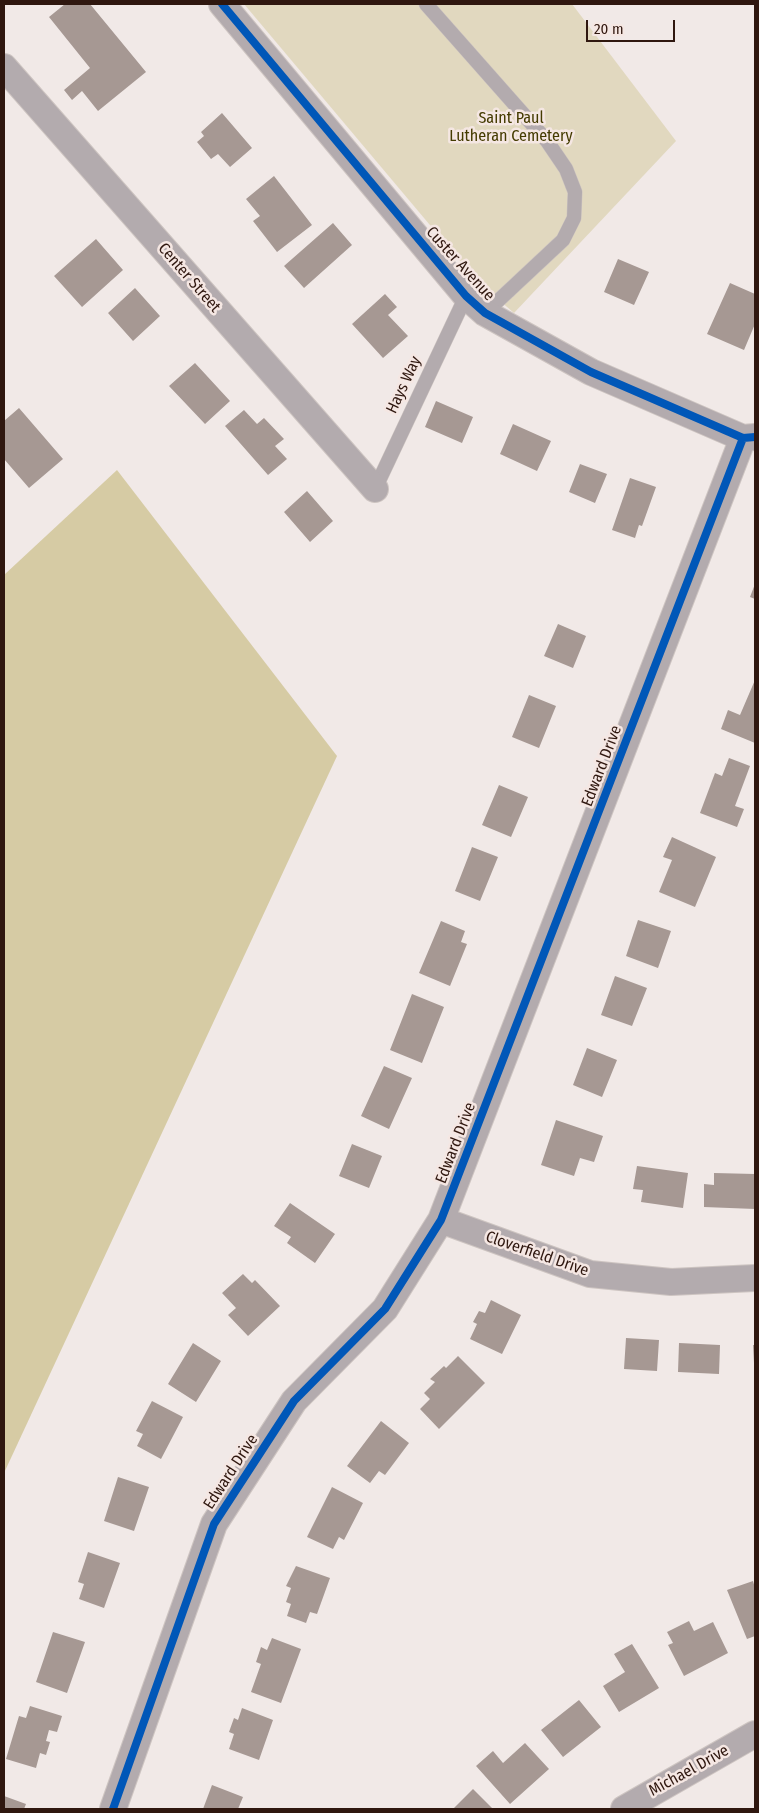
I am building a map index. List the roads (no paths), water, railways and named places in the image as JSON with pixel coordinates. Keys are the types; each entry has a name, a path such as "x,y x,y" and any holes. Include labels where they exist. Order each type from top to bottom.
{"street":[{"name":"Custer Avenue","path":"222,4 466,296 485,313 591,372 749,438"},
{"name":"Center Street","path":"4,67 374,489"},
{"name":"Edward Drive","path":"113,1809 214,1524 294,1401 385,1310 441,1220 749,438"},
{"name":"Cloverfield Drive","path":"441,1220 590,1274 671,1282 755,1278"},
{"name":"Michael Drive","path":"624,1809 755,1734"}],"lane":[{"path":"426,4 547,141 566,169 575,192 574,218 563,240 485,313"},
{"name":"Hays Way","path":"374,489 466,296"}],"park label":[{"name":"Saint Paul Lutheran Cemetery","path":"511,128"}]}
